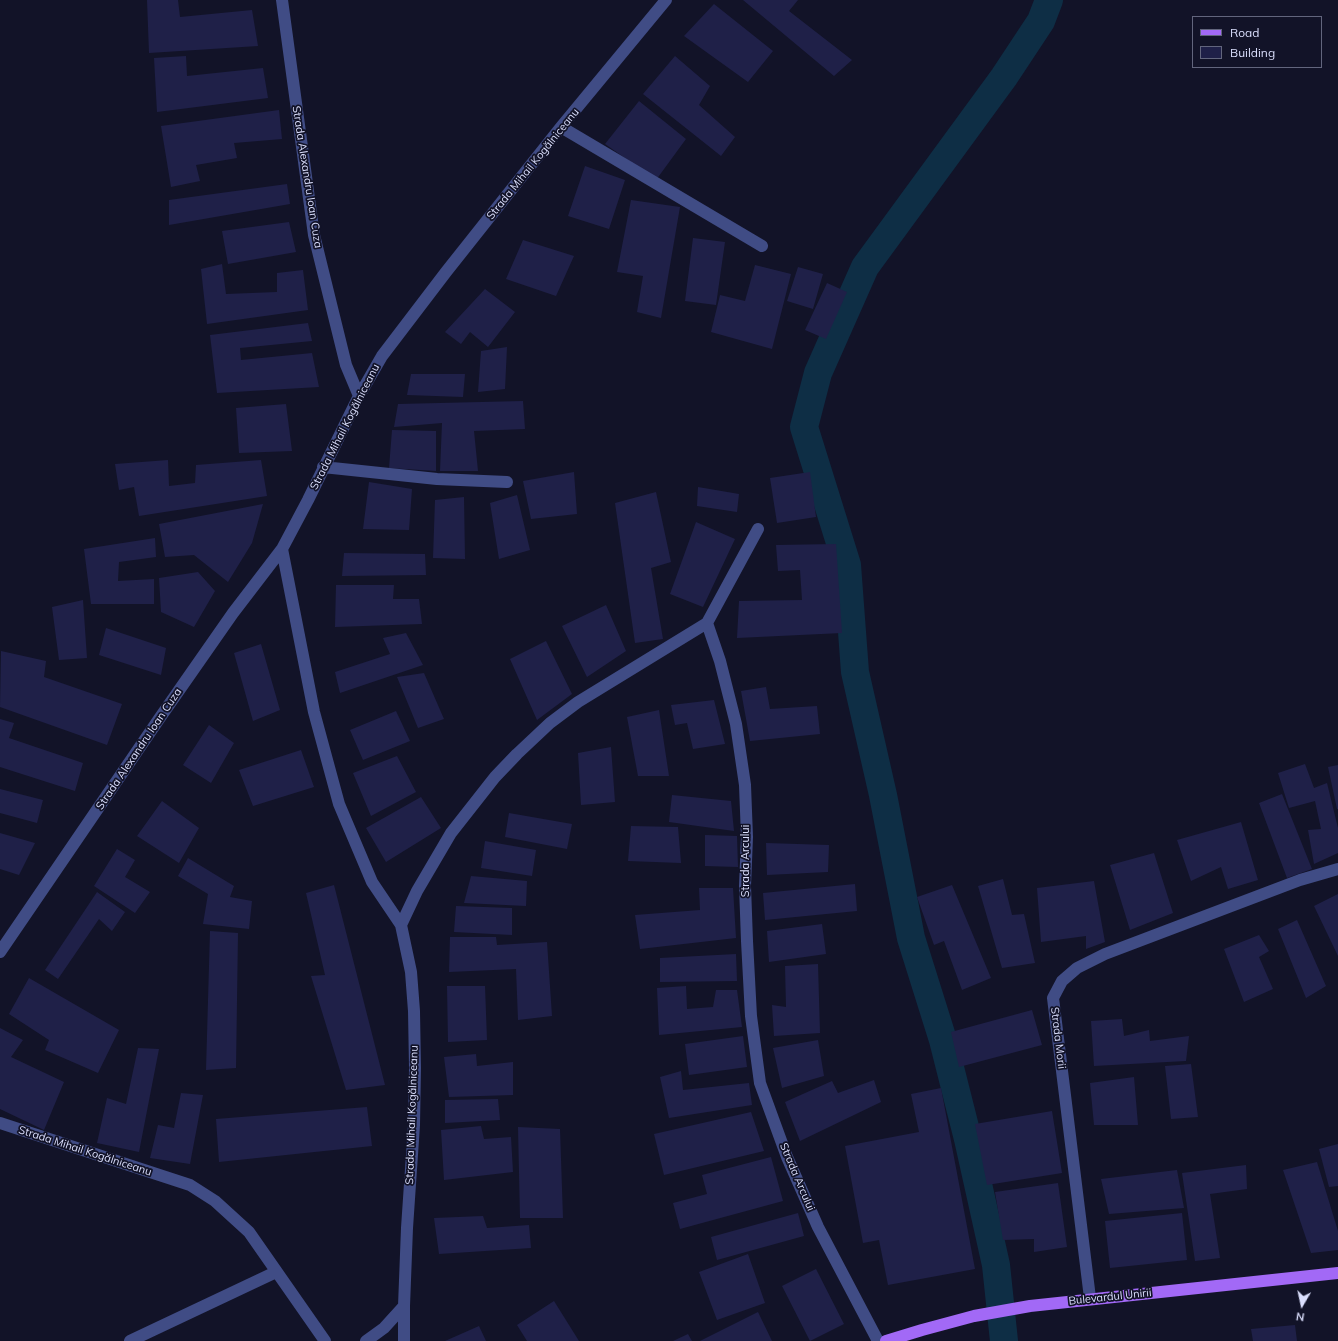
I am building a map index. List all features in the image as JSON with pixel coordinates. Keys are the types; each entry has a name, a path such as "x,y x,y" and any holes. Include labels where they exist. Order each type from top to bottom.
{"main road":[{"name":"Bulevardul Unirii","path":"886,1341 974,1316 1030,1306 1090,1298 1338,1273"}],"street":[{"name":"Strada Alexandru Ioan Cuza","path":"282,0 314,235 346,365 359,396"},
{"name":"Strada Mihail Kogălniceanu","path":"404,1341 407,1228 414,1125 414,1012 411,972 401,925 372,882 340,804 314,712 282,549 359,396 382,356 446,272 561,127 666,0"},
{"path":"561,127 762,246"},
{"path":"323,467 437,479 508,482"},
{"path":"401,925 451,833 495,777 550,723 578,702 707,623 758,529"},
{"name":"Strada Alexandru Ioan Cuza","path":"0,952 233,613 282,549"},
{"name":"Strada Arcului","path":"707,623 720,661 736,724 745,785 747,837 745,886 747,941 751,1016 760,1083 788,1157 818,1227 878,1341"},
{"name":"Strada Morii","path":"1090,1298 1053,998 1062,981 1077,968 1105,954 1300,880 1338,869"},
{"name":"Strada Mihail Kogălniceanu","path":"0,1123 190,1185 215,1201 249,1232 325,1341"},
{"path":"130,1341 276,1272"},
{"path":"366,1341 384,1328 404,1306"}],"building":[{"path":"147,0 178,0 180,17 252,10 258,46 149,53"},
{"path":"743,0 798,0 789,11 852,60 834,76"},
{"path":"714,4 773,51 748,82 684,36"},
{"path":"186,56 187,76 263,68 268,98 157,112 154,58"},
{"path":"675,56 710,86 699,105 735,137 721,156 643,94"},
{"path":"639,101 686,139 656,180 605,144"},
{"path":"279,110 282,139 234,143 237,158 196,165 200,181 171,187 161,126"},
{"path":"585,166 625,180 609,229 568,216"},
{"path":"287,184 290,204 169,225 169,200"},
{"path":"631,200 680,207 661,318 637,312 643,276 617,272"},
{"path":"289,222 296,252 228,264 222,231"},
{"path":"693,238 725,242 716,305 685,301"},
{"path":"523,240 574,256 556,296 506,279"},
{"path":"222,264 226,294 277,292 277,273 303,270 308,310 207,324 201,269"},
{"path":"755,265 791,274 772,349 711,332 720,295 745,301"},
{"path":"798,267 823,274 813,309 787,301"},
{"path":"827,283 847,292 826,339 805,330"},
{"path":"485,289 515,312 488,347 470,332 461,344 445,332"},
{"path":"308,323 312,341 240,348 241,360 312,353 319,387 217,393 210,335"},
{"path":"507,347 505,389 478,392 481,351"},
{"path":"411,374 465,374 463,397 407,395"},
{"path":"523,401 525,429 474,431 478,471 440,471 442,423 394,427 398,404"},
{"path":"286,404 292,451 239,453 236,408"},
{"path":"392,430 436,431 436,471 389,468"},
{"path":"168,460 169,486 195,483 196,465 261,460 267,496 139,516 134,487 119,490 115,464"},
{"path":"574,472 577,514 531,519 523,481"},
{"path":"810,472 816,517 777,523 770,478"},
{"path":"369,482 412,489 409,530 363,529"},
{"path":"698,487 739,494 737,512 697,506"},
{"path":"656,492 671,562 651,568 663,639 635,643 615,503"},
{"path":"517,495 530,550 499,559 490,503"},
{"path":"464,497 465,559 433,558 435,500"},
{"path":"263,504 252,543 228,582 194,555 165,557 159,524"},
{"path":"696,522 735,539 703,607 670,594"},
{"path":"155,538 156,557 119,562 118,581 154,579 154,604 91,604 84,549"},
{"path":"836,544 842,633 737,638 739,601 802,600 800,570 778,571 776,545"},
{"path":"344,553 425,554 426,575 342,576"},
{"path":"198,572 215,591 194,627 161,612 159,578"},
{"path":"336,585 394,585 393,599 419,599 422,624 335,627"},
{"path":"83,600 87,658 59,660 52,607"},
{"path":"606,605 626,651 587,677 562,626"},
{"path":"106,628 166,648 161,675 99,655"},
{"path":"406,633 423,665 340,693 335,672 390,654 383,638"},
{"path":"546,641 572,694 537,720 510,659"},
{"path":"261,644 280,710 253,721 234,653"},
{"path":"1,651 46,661 44,677 122,704 107,745 0,707"},
{"path":"424,673 444,719 418,728 397,677"},
{"path":"766,687 770,709 817,706 820,734 750,741 741,691"},
{"path":"714,700 725,744 693,749 687,723 675,725 671,705"},
{"path":"659,710 669,776 638,776 627,717"},
{"path":"396,711 410,741 363,760 350,730"},
{"path":"0,719 14,723 9,738 83,763 75,791 0,767"},
{"path":"209,725 234,743 211,783 183,765"},
{"path":"611,747 615,802 581,805 578,753"},
{"path":"301,750 314,787 253,806 239,770"},
{"path":"397,756 416,792 371,816 353,773"},
{"path":"1305,764 1314,788 1327,783 1338,828 1338,853 1314,864 1308,830 1321,829 1315,801 1289,808 1278,773"},
{"path":"1338,765 1338,809 1337,809 1328,767"},
{"path":"0,789 43,800 37,823 0,813"},
{"path":"1282,794 1312,869 1287,878 1259,803"},
{"path":"672,795 731,801 734,831 669,822"},
{"path":"421,797 441,828 386,862 366,828"},
{"path":"162,801 199,828 179,863 137,836"},
{"path":"509,813 572,824 567,849 505,837"},
{"path":"1241,822 1258,880 1228,889 1221,867 1191,881 1177,840"},
{"path":"631,826 678,827 681,863 628,861"},
{"path":"0,833 35,843 19,875 0,869"},
{"path":"705,835 737,836 738,867 705,866"},
{"path":"485,841 536,850 532,876 481,868"},
{"path":"766,843 829,845 828,872 767,875"},
{"path":"117,849 135,860 125,877 150,892 135,913 94,886"},
{"path":"1154,853 1173,913 1130,930 1110,865"},
{"path":"188,858 234,886 230,897 252,901 249,929 203,924 208,894 178,876"},
{"path":"471,876 527,881 526,906 464,903"},
{"path":"1003,879 1012,915 1024,914 1035,963 1002,968 978,886"},
{"path":"1094,881 1105,942 1086,949 1086,936 1041,942 1037,888"},
{"path":"855,884 857,911 765,920 763,893"},
{"path":"334,885 385,1085 346,1090 311,976 325,975 306,893"},
{"path":"952,885 991,978 962,990 944,941 934,945 917,897"},
{"path":"699,888 733,888 736,938 640,949 635,915 700,910"},
{"path":"97,892 125,912 112,931 99,919 58,979 45,970"},
{"path":"1338,894 1338,956 1314,906"},
{"path":"456,906 512,908 512,935 454,932"},
{"path":"1297,920 1326,986 1306,998 1278,929"},
{"path":"822,924 826,954 769,962 767,931"},
{"path":"210,931 238,933 236,1068 206,1070"},
{"path":"1259,935 1269,951 1259,957 1273,989 1244,1002 1224,949"},
{"path":"450,937 496,937 497,945 547,942 552,1016 518,1020 516,969 449,972"},
{"path":"736,954 737,981 660,982 660,958"},
{"path":"818,964 820,1033 774,1036 772,1005 786,1007 785,966"},
{"path":"29,978 119,1030 98,1073 45,1050 49,1040 9,1014"},
{"path":"447,986 485,986 487,1040 448,1042"},
{"path":"686,986 687,1009 713,1007 716,990 737,990 742,1027 659,1035 657,988"},
{"path":"1032,1010 1042,1045 959,1067 951,1032"},
{"path":"1122,1019 1124,1036 1149,1030 1150,1041 1189,1036 1186,1061 1094,1066 1091,1021"},
{"path":"0,1028 23,1040 11,1057 64,1082 44,1130 0,1109"},
{"path":"743,1036 747,1067 689,1075 685,1044"},
{"path":"818,1040 824,1076 782,1088 773,1048"},
{"path":"138,1048 159,1049 139,1152 97,1143 107,1098 126,1104"},
{"path":"476,1054 477,1066 513,1062 513,1095 449,1097 444,1057"},
{"path":"1191,1064 1198,1117 1171,1119 1165,1066"},
{"path":"681,1071 683,1090 749,1083 752,1105 669,1118 660,1077"},
{"path":"1134,1077 1138,1125 1094,1125 1090,1083"},
{"path":"874,1080 881,1102 800,1141 785,1102 832,1081 838,1093"},
{"path":"941,1088 975,1269 888,1285 879,1240 863,1243 845,1146 919,1132 911,1094"},
{"path":"181,1093 203,1095 190,1164 150,1158 158,1125 174,1128"},
{"path":"498,1099 500,1120 445,1123 445,1100"},
{"path":"367,1107 372,1146 219,1162 216,1119"},
{"path":"1052,1111 1062,1173 987,1185 975,1124"},
{"path":"751,1112 764,1151 664,1175 654,1134"},
{"path":"481,1126 484,1139 511,1137 513,1172 444,1180 441,1130"},
{"path":"518,1127 560,1129 563,1218 520,1218"},
{"path":"1338,1144 1338,1186 1329,1187 1319,1149"},
{"path":"771,1157 783,1201 680,1229 673,1203 707,1194 702,1175"},
{"path":"1317,1162 1338,1231 1338,1250 1311,1253 1283,1170"},
{"path":"1246,1165 1247,1189 1210,1194 1220,1258 1195,1261 1182,1173"},
{"path":"1177,1170 1184,1208 1109,1214 1101,1179"},
{"path":"1058,1183 1067,1247 1034,1252 1034,1239 1003,1240 995,1192"},
{"path":"798,1213 804,1236 717,1260 711,1237"},
{"path":"1182,1213 1187,1260 1110,1268 1105,1221"},
{"path":"483,1216 487,1228 529,1225 531,1248 439,1254 434,1218"},
{"path":"748,1254 765,1303 717,1320 699,1272"},
{"path":"816,1269 844,1324 810,1341 782,1286"},
{"path":"554,1301 579,1341 527,1341 517,1325"},
{"path":"758,1312 772,1341 700,1341"},
{"path":"1295,1325 1297,1341 1253,1341 1251,1329"},
{"path":"479,1326 486,1341 445,1341"},
{"path":"688,1334 692,1341 673,1341"}],"waterway":[{"path":"1004,1341 996,1265 968,1139 943,1040 911,938 883,795 855,672 847,565 804,427 818,373 865,267 1004,77 1041,21 1049,0"}]}
